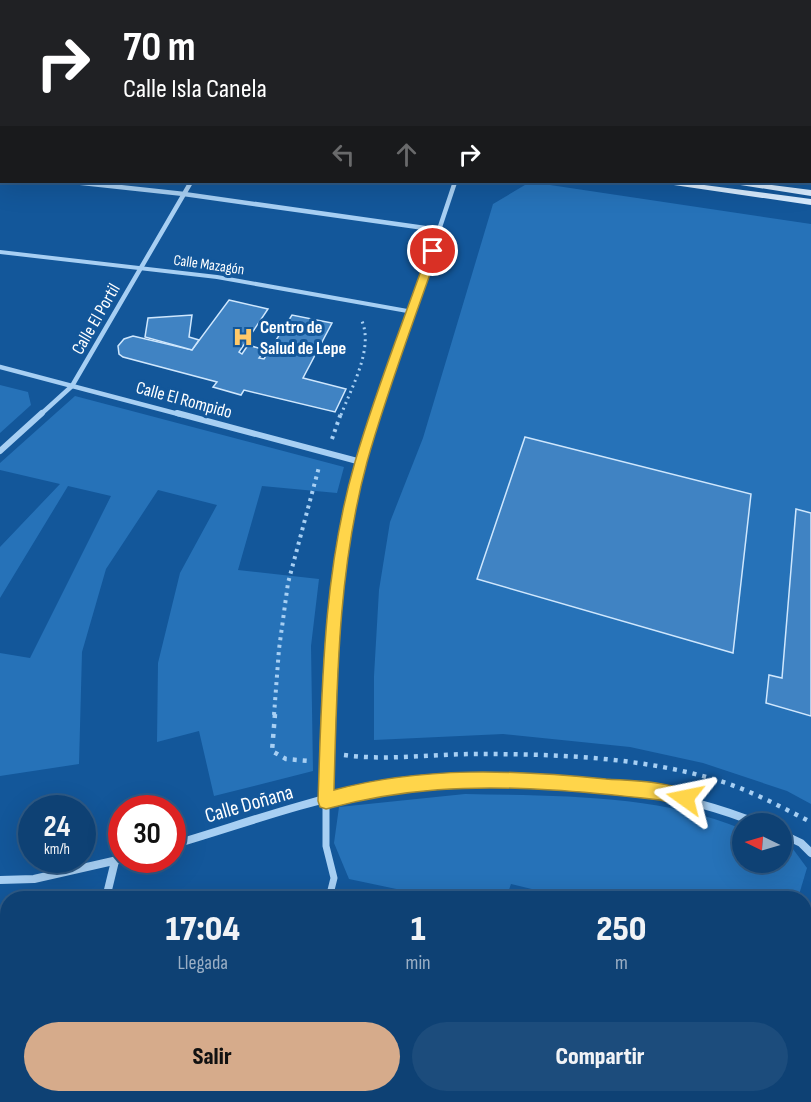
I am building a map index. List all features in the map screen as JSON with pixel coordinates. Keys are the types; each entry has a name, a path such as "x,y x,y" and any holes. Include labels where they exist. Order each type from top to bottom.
{"main road":[{"path":"674,183 811,202"},
{"path":"741,183 811,193"}],"street":[{"path":"82,183 184,194 439,230"},
{"name":"Calle El Portil","path":"0,451 72,386 190,183"},
{"path":"331,891 334,878 326,846 326,801 331,638 341,559 361,462 456,183"},
{"name":"Calle Mazagón","path":"0,252 217,277 413,312"},
{"name":"Calle El Rompido","path":"0,367 361,462"},
{"name":"Calle Doñana","path":"186,841 370,789 441,780 552,781 664,792 736,813"},
{"path":"792,839 801,843 811,853"},
{"path":"0,880 34,879 108,862"},
{"path":"108,891 114,873"}],"path":[{"path":"330,444 363,355 366,329 360,317"},
{"path":"310,761 286,759 272,751 279,649 288,583 320,464"}],"shaded area":[{"path":"528,183 537,183 811,224 811,804 787,791 703,763 630,747 503,734 374,740 374,676 379,590 390,522 423,438 493,204"},
{"path":"0,385 28,392 31,405 0,433"},
{"path":"75,396 344,467 337,493 262,486 238,570 319,579 311,646 313,771 214,796 199,731 157,742 158,663 180,573 217,505 158,490 106,569 82,652 79,764 0,776 0,653 30,658 111,496 68,486 0,598 0,547 60,484 0,470 0,463"},
{"path":"465,794 535,795 641,803 676,809 732,826 732,873 792,873 792,849 807,868 800,891 540,891 511,884 508,891 406,891 349,879 334,843 339,807"}],"building":[{"path":"229,300 268,309 239,352 242,354 248,345 265,350 259,358 264,359 292,315 332,323 303,378 346,389 335,412 244,390 241,395 213,387 217,382 119,354 118,346 124,339 133,336 192,350"},
{"path":"192,315 189,337 199,340 192,350 145,337 148,318"},
{"path":"525,437 751,494 733,653 477,579"},
{"path":"796,509 811,513 811,716 766,703 769,675 782,678"}],"place":[{"name":"Centro de Salud de Lepe","path":"243,337"}],"route":[{"path":"433,251 361,462 341,559 331,638 326,801 370,789 441,780 552,781 664,792 685,798"}]}
